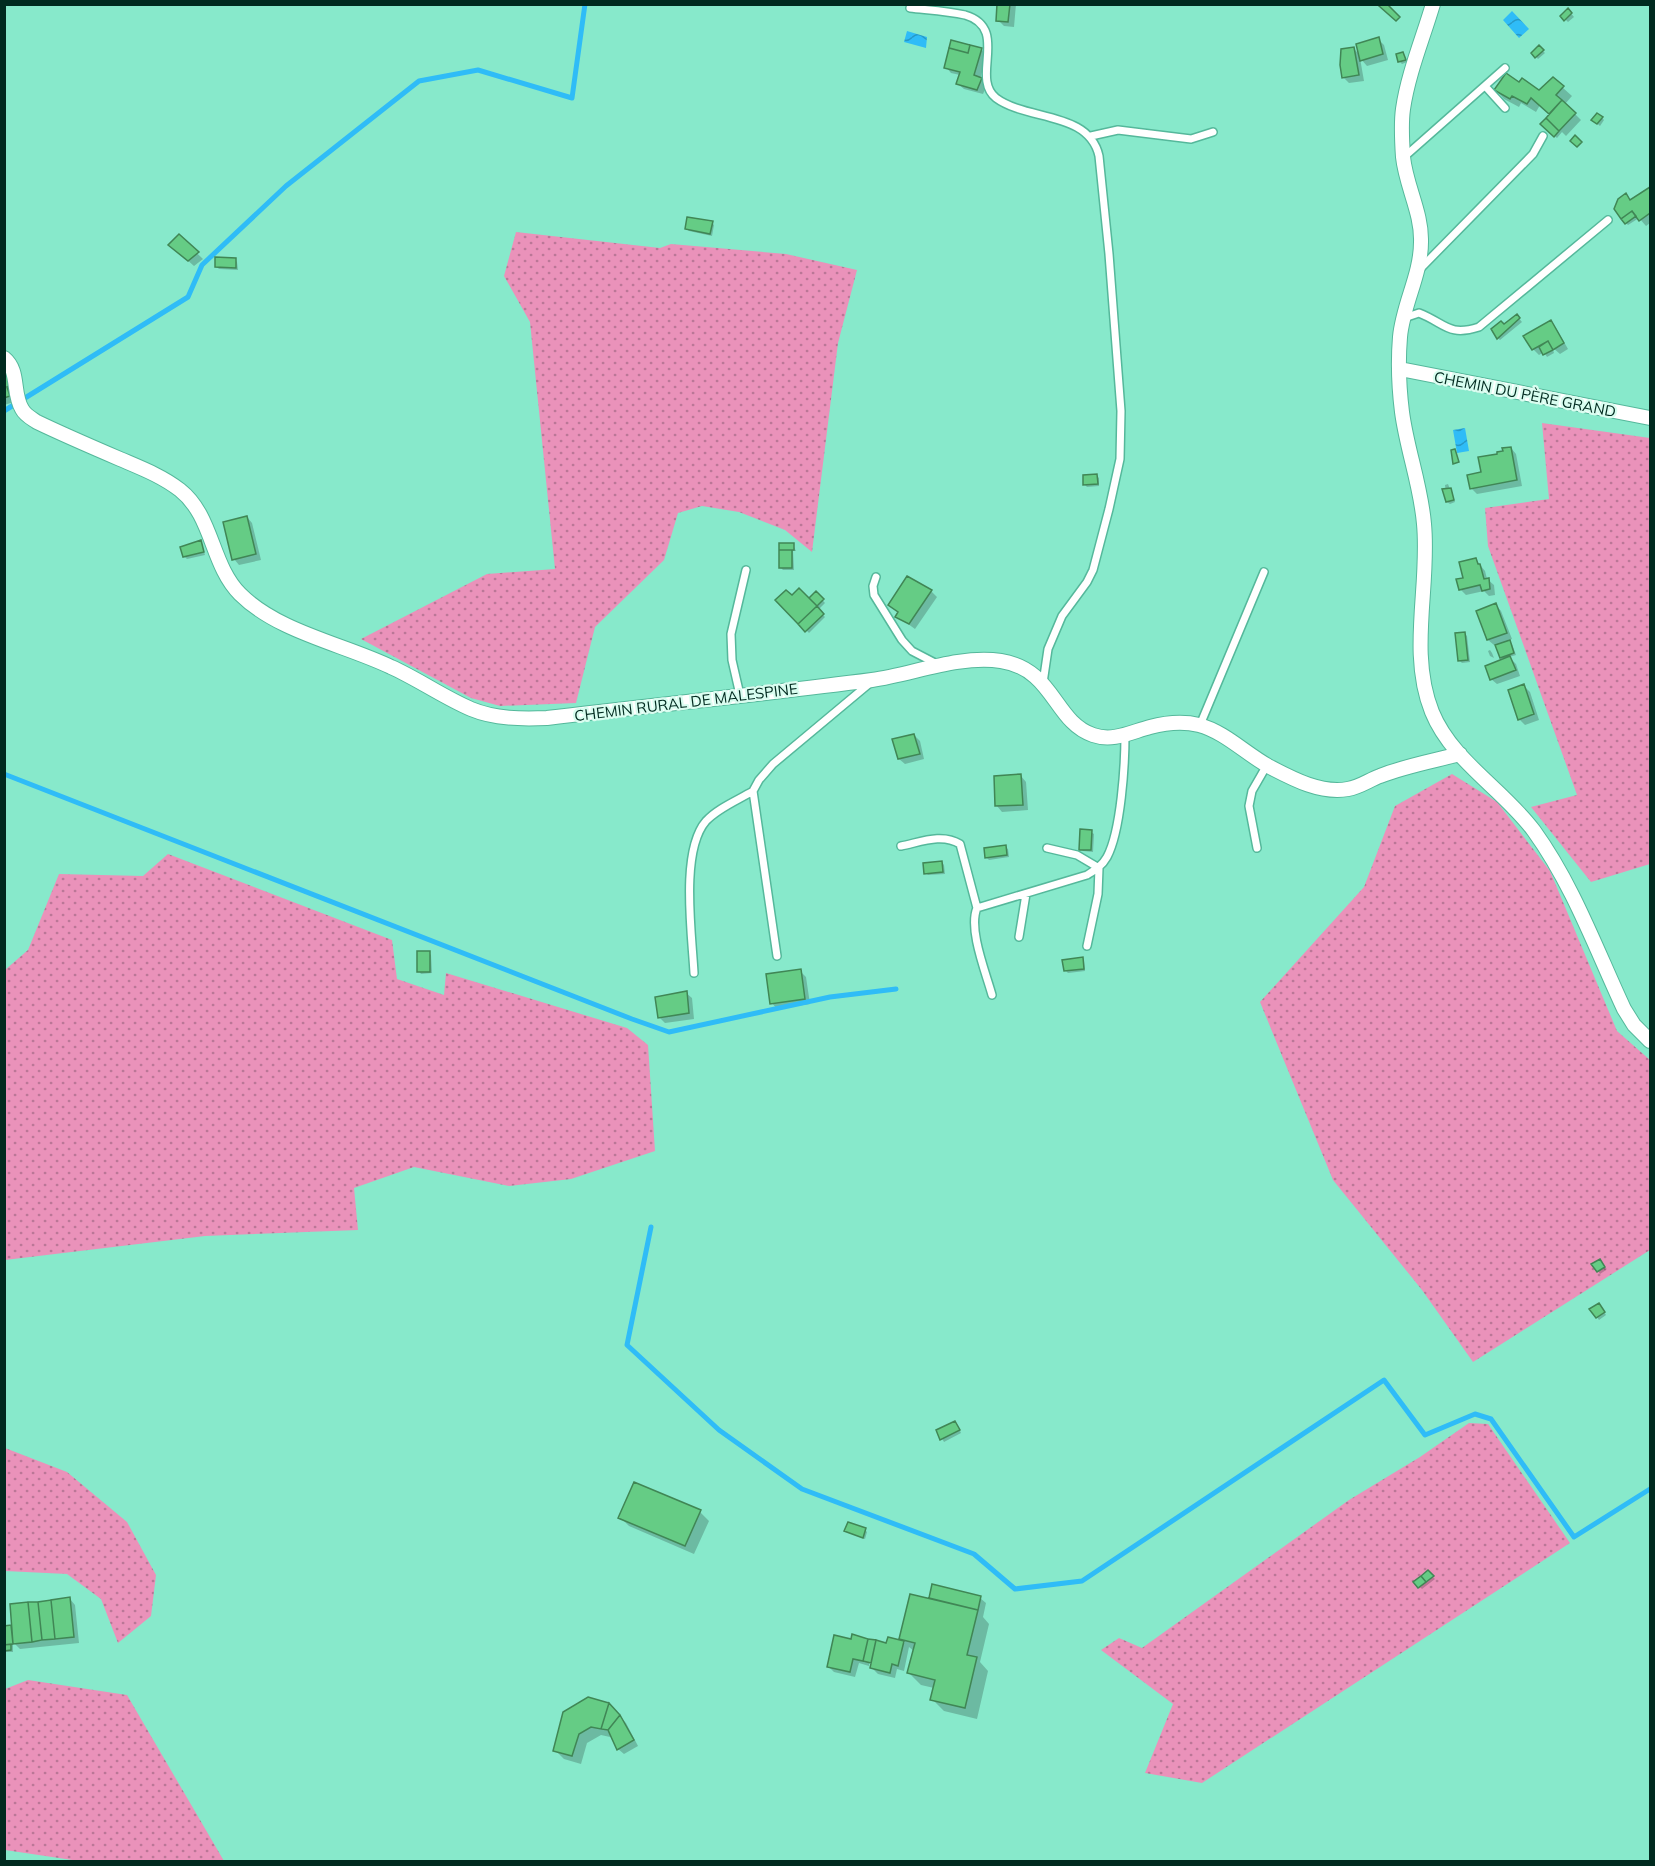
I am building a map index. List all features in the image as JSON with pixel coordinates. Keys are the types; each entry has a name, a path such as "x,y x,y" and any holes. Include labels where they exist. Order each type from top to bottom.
{"street":[{"path":"1433,4 1403,110 1403,158 1421,234 1418,271 1400,334 1402,412 1424,524 1425,568 1421,665 1431,710 1440,730 1533,830 1569,890 1624,1009 1634,1025 1650,1041"},
{"name":"CHEMIN RURAL DE MALESPINE","path":"4,358 13,370 19,402 37,422 160,476 182,491 197,508 213,548 232,583 240,594 254,606 279,622 390,666 472,709 492,715 521,719 547,718 874,679 953,662 987,660 1005,662 1032,673 1043,683 1071,722 1093,735 1107,737 1125,735 1151,727 1176,723 1200,725 1226,738 1267,765 1312,786 1347,789 1360,786 1379,776 1460,754"},
{"name":"CHEMIN DU PÈRE GRAND","path":"1400,369 1650,418"}],"lane":[{"path":"910,8 966,16 978,22 989,44 986,73 988,88 996,98 1015,107 1079,127 1091,136 1099,156 1109,254 1120,411 1120,459 1093,570 1062,616 1048,649 1043,683"},
{"path":"1403,158 1505,68"},
{"path":"1485,86 1505,108"},
{"path":"1091,136 1118,130 1191,139 1213,132"},
{"path":"1418,271 1533,154 1543,136"},
{"path":"1404,318 1419,313 1453,331 1465,331 1479,327 1608,220"},
{"path":"740,694 732,660 731,634 746,570"},
{"path":"1200,725 1264,572"},
{"path":"876,577 873,586 874,595 902,640 912,651 942,666"},
{"path":"694,972 690,870 695,842 705,822 717,812 753,791 773,764 874,679"},
{"path":"977,908 1087,875 1099,868 1107,857 1114,840 1125,764 1125,735"},
{"path":"1257,848 1249,806 1251,790 1267,765"},
{"path":"753,791 777,956"},
{"path":"901,846 943,838 960,844 977,908 974,916 975,929 992,995"},
{"path":"1047,848 1077,855 1099,868"},
{"path":"1087,946 1098,894 1099,868"},
{"path":"1019,937 1026,894"}],"shaded area":[{"path":"516,232 660,248 671,244 786,254 857,270 838,343 812,552 785,530 739,512 702,506 678,513 664,560 595,627 576,703 500,706 471,698 361,639 487,574 555,569 530,322 504,276"},
{"path":"1542,423 1650,438 1650,864 1591,882 1531,807 1577,795 1488,546 1485,508 1549,499"},
{"path":"1452,774 1497,802 1550,871 1617,1031 1650,1060 1650,1250 1473,1362 1422,1290 1333,1180 1260,1002 1364,887 1395,806"},
{"path":"168,854 392,940 397,979 444,995 446,973 627,1028 648,1045 655,1151 571,1179 509,1186 414,1167 354,1188 358,1230 205,1236 5,1260 5,970 28,950 59,874 143,876"},
{"path":"1469,1423 1488,1424 1570,1543 1202,1783 1145,1773 1173,1704 1101,1650 1119,1638 1142,1648 1349,1500 1420,1457"},
{"path":"5,1448 67,1472 127,1522 156,1575 151,1616 118,1643 101,1599 67,1574 5,1571"},
{"path":"28,1680 127,1695 224,1861 79,1861 5,1850 5,1689"}],"water":[{"path":"1512,11 1529,29 1519,38 1503,20"},
{"path":"907,31 927,37 926,48 904,42"},
{"path":"1465,428 1469,451 1457,453 1453,430"}],"building":[{"path":"997,4 1010,4 1008,22 996,21"},
{"path":"1387,4 1400,17 1396,21 1379,6"},
{"path":"1568,8 1572,13 1564,21 1560,16"},
{"path":"1379,37 1383,54 1360,61 1356,44"},
{"path":"951,40 970,45 968,53 949,48"},
{"path":"970,45 982,48 974,75 982,78 977,90 956,84 960,72 944,68 949,48 968,53"},
{"path":"1539,45 1544,50 1535,58 1531,53"},
{"path":"1354,47 1359,75 1342,78 1341,49"},
{"path":"1403,52 1406,60 1398,62 1396,54"},
{"path":"1506,73 1519,82 1522,78 1539,90 1553,77 1564,86 1556,95 1562,100 1549,114 1531,98 1527,104 1512,96 1510,99 1494,90"},
{"path":"1562,100 1576,113 1559,131 1546,118"},
{"path":"1597,113 1603,117 1597,124 1591,120"},
{"path":"1546,118 1559,131 1554,137 1540,124"},
{"path":"1575,135 1582,142 1577,147 1570,141"},
{"path":"1650,187 1650,213 1639,221 1632,211 1621,219 1614,209 1618,199 1626,193 1630,200"},
{"path":"1632,211 1636,216 1625,224 1621,219"},
{"path":"687,217 713,221 710,234 685,229"},
{"path":"179,234 199,252 188,261 168,245"},
{"path":"215,257 236,258 236,268 215,267"},
{"path":"1517,314 1520,318 1497,339 1491,329 1501,321 1504,324"},
{"path":"1551,320 1564,343 1553,350 1548,341 1532,350 1523,336"},
{"path":"1548,341 1553,350 1543,355 1539,347"},
{"path":"7,371 12,385 7,387 10,396 4,398 4,372"},
{"path":"1511,447 1517,480 1470,489 1467,475 1481,472 1478,457 1497,454 1503,451 1502,448"},
{"path":"1455,449 1459,462 1453,464 1451,450"},
{"path":"1097,474 1098,484 1083,485 1083,475"},
{"path":"1451,488 1454,500 1446,502 1442,489"},
{"path":"247,516 256,554 232,560 223,522"},
{"path":"201,540 204,552 183,557 180,547"},
{"path":"779,543 794,543 794,550 779,550"},
{"path":"779,550 792,550 792,568 779,568"},
{"path":"1476,558 1484,579 1489,578 1490,589 1482,591 1480,585 1459,590 1456,579 1463,578 1459,562"},
{"path":"907,576 932,590 909,624 895,617 898,612 888,605"},
{"path":"799,588 817,606 798,624 775,600 786,590 792,595"},
{"path":"816,591 824,599 817,606 809,598"},
{"path":"1496,603 1507,633 1487,640 1476,611"},
{"path":"817,606 824,614 805,632 798,624"},
{"path":"1465,632 1468,660 1458,661 1455,633"},
{"path":"1510,640 1514,653 1500,658 1495,645"},
{"path":"1510,656 1516,670 1490,680 1485,666"},
{"path":"1524,684 1534,714 1518,720 1508,690"},
{"path":"914,734 920,754 898,759 892,739"},
{"path":"1021,774 1023,805 995,806 994,776"},
{"path":"1080,829 1092,830 1091,850 1079,850"},
{"path":"1006,845 1007,855 985,858 984,848"},
{"path":"942,861 943,872 924,874 923,863"},
{"path":"417,951 430,951 430,972 417,972"},
{"path":"1083,957 1084,969 1064,971 1062,960"},
{"path":"801,969 805,999 770,1004 766,974"},
{"path":"687,991 689,1013 658,1018 655,997"},
{"path":"1600,1259 1605,1267 1597,1272 1591,1264"},
{"path":"1599,1303 1605,1312 1596,1318 1589,1309"},
{"path":"955,1421 960,1430 940,1440 936,1430"},
{"path":"634,1482 701,1510 685,1546 618,1518"},
{"path":"848,1522 866,1528 863,1538 844,1531"},
{"path":"1428,1570 1434,1576 1426,1582 1421,1576"},
{"path":"1421,1576 1426,1582 1418,1588 1413,1582"},
{"path":"932,1584 981,1596 978,1610 929,1598"},
{"path":"910,1594 978,1610 967,1655 977,1657 965,1708 930,1700 935,1680 907,1673 915,1643 899,1639"},
{"path":"70,1597 74,1637 55,1639 51,1600"},
{"path":"51,1600 55,1639 42,1640 38,1602"},
{"path":"28,1602 38,1602 42,1640 32,1642"},
{"path":"28,1602 32,1642 13,1644 10,1604"},
{"path":"11,1625 13,1644 4,1645 4,1626"},
{"path":"852,1634 868,1639 863,1661 853,1659 850,1672 827,1667 834,1635 851,1639"},
{"path":"888,1637 904,1641 898,1666 892,1664 890,1673 870,1668 876,1640 886,1643"},
{"path":"868,1639 876,1640 871,1663 863,1661"},
{"path":"11,1644 11,1650 4,1651 4,1645"},
{"path":"588,1697 609,1703 601,1729 591,1727 579,1734 572,1756 553,1751 563,1712"},
{"path":"609,1703 620,1715 608,1730 601,1729"},
{"path":"620,1715 634,1740 617,1750 608,1730"}],"waterway":[{"path":"4,411 188,297 202,265 286,186 419,81 478,70 572,98 585,4"},
{"path":"4,774 669,1032 830,997 896,989"},
{"path":"651,1227 627,1345 719,1430 802,1489 974,1554 1015,1589 1082,1581 1384,1380 1425,1435 1475,1414 1491,1419 1574,1537 1650,1489"}]}
